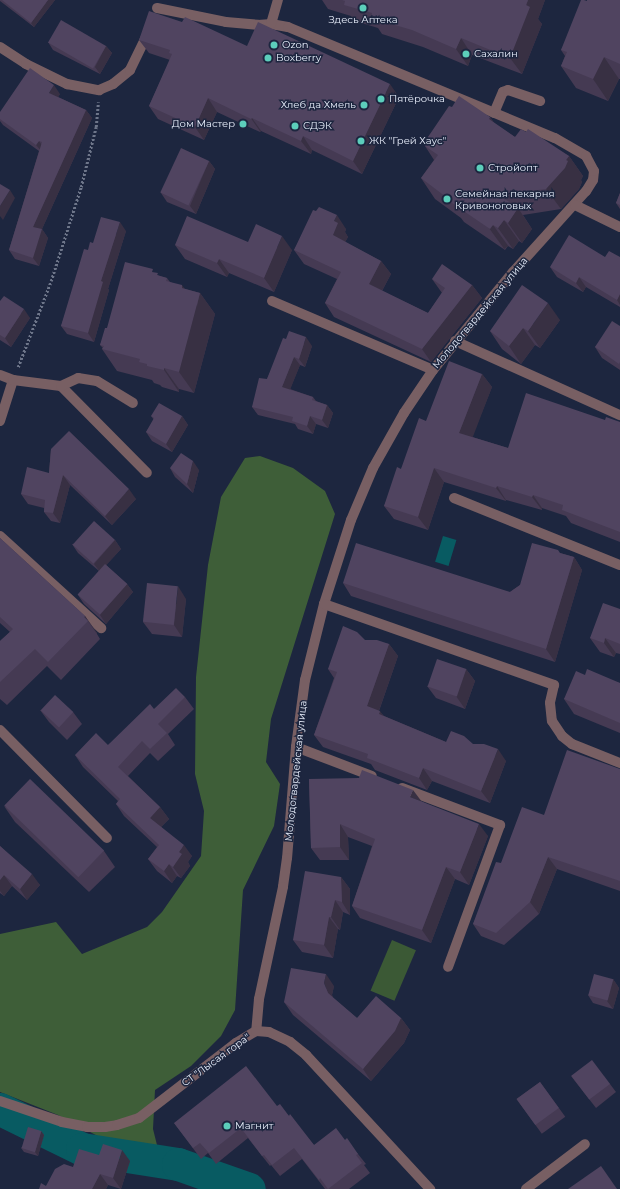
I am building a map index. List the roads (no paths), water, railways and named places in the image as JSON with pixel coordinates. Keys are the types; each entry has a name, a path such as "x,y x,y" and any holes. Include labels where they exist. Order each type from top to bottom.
{"street":[{"path":"0,47 26,64 67,84 99,90 113,84 130,70 144,43 156,11 244,25 271,24 278,0"},
{"name":"Молодогвардейская улица","path":"256,1031 259,999 286,865 296,747 305,680 324,604 352,520 372,468 404,413 433,370 455,341 513,272 575,205 592,180 594,171 586,156 556,138 288,27 271,24"},
{"path":"494,113 503,92 508,90 540,100"},
{"path":"575,205 620,227"},
{"path":"272,302 433,370"},
{"path":"455,341 620,415"},
{"path":"0,421 6,377 60,386 78,378 97,382 133,403"},
{"path":"60,386 147,473"},
{"path":"454,498 620,565"},
{"path":"0,536 101,628"},
{"path":"324,604 554,685 550,703 552,721 562,736 572,744 620,763"},
{"path":"0,730 107,838"},
{"path":"296,747 500,825 448,967"},
{"name":"СТ \"Лысая гора\"","path":"0,1100 62,1122 87,1127 117,1125 139,1118 236,1043 256,1031 269,1032 280,1036 306,1055 430,1189"},
{"path":"526,1189 584,1144"}],"waterway":[{"path":"0,1109 82,1149 178,1164 249,1189"}],"place":[{"name":"Здесь Аптека","path":"363,8"},
{"name":"Ozon","path":"274,45"},
{"name":"Сахалин","path":"466,54"},
{"name":"Boxberry","path":"268,58"},
{"name":"Пятёрочка","path":"381,99"},
{"name":"Хлеб да Хмель","path":"364,105"},
{"name":"Дом Мастер","path":"243,124"},
{"name":"СДЭК","path":"295,126"},
{"name":"ЖК \"Грей Хаус\"","path":"361,141"},
{"name":"Стройопт","path":"480,168"},
{"name":"Семейная пекарня Кривоноговых","path":"447,199"},
{"name":"Магнит","path":"227,1126"}]}
